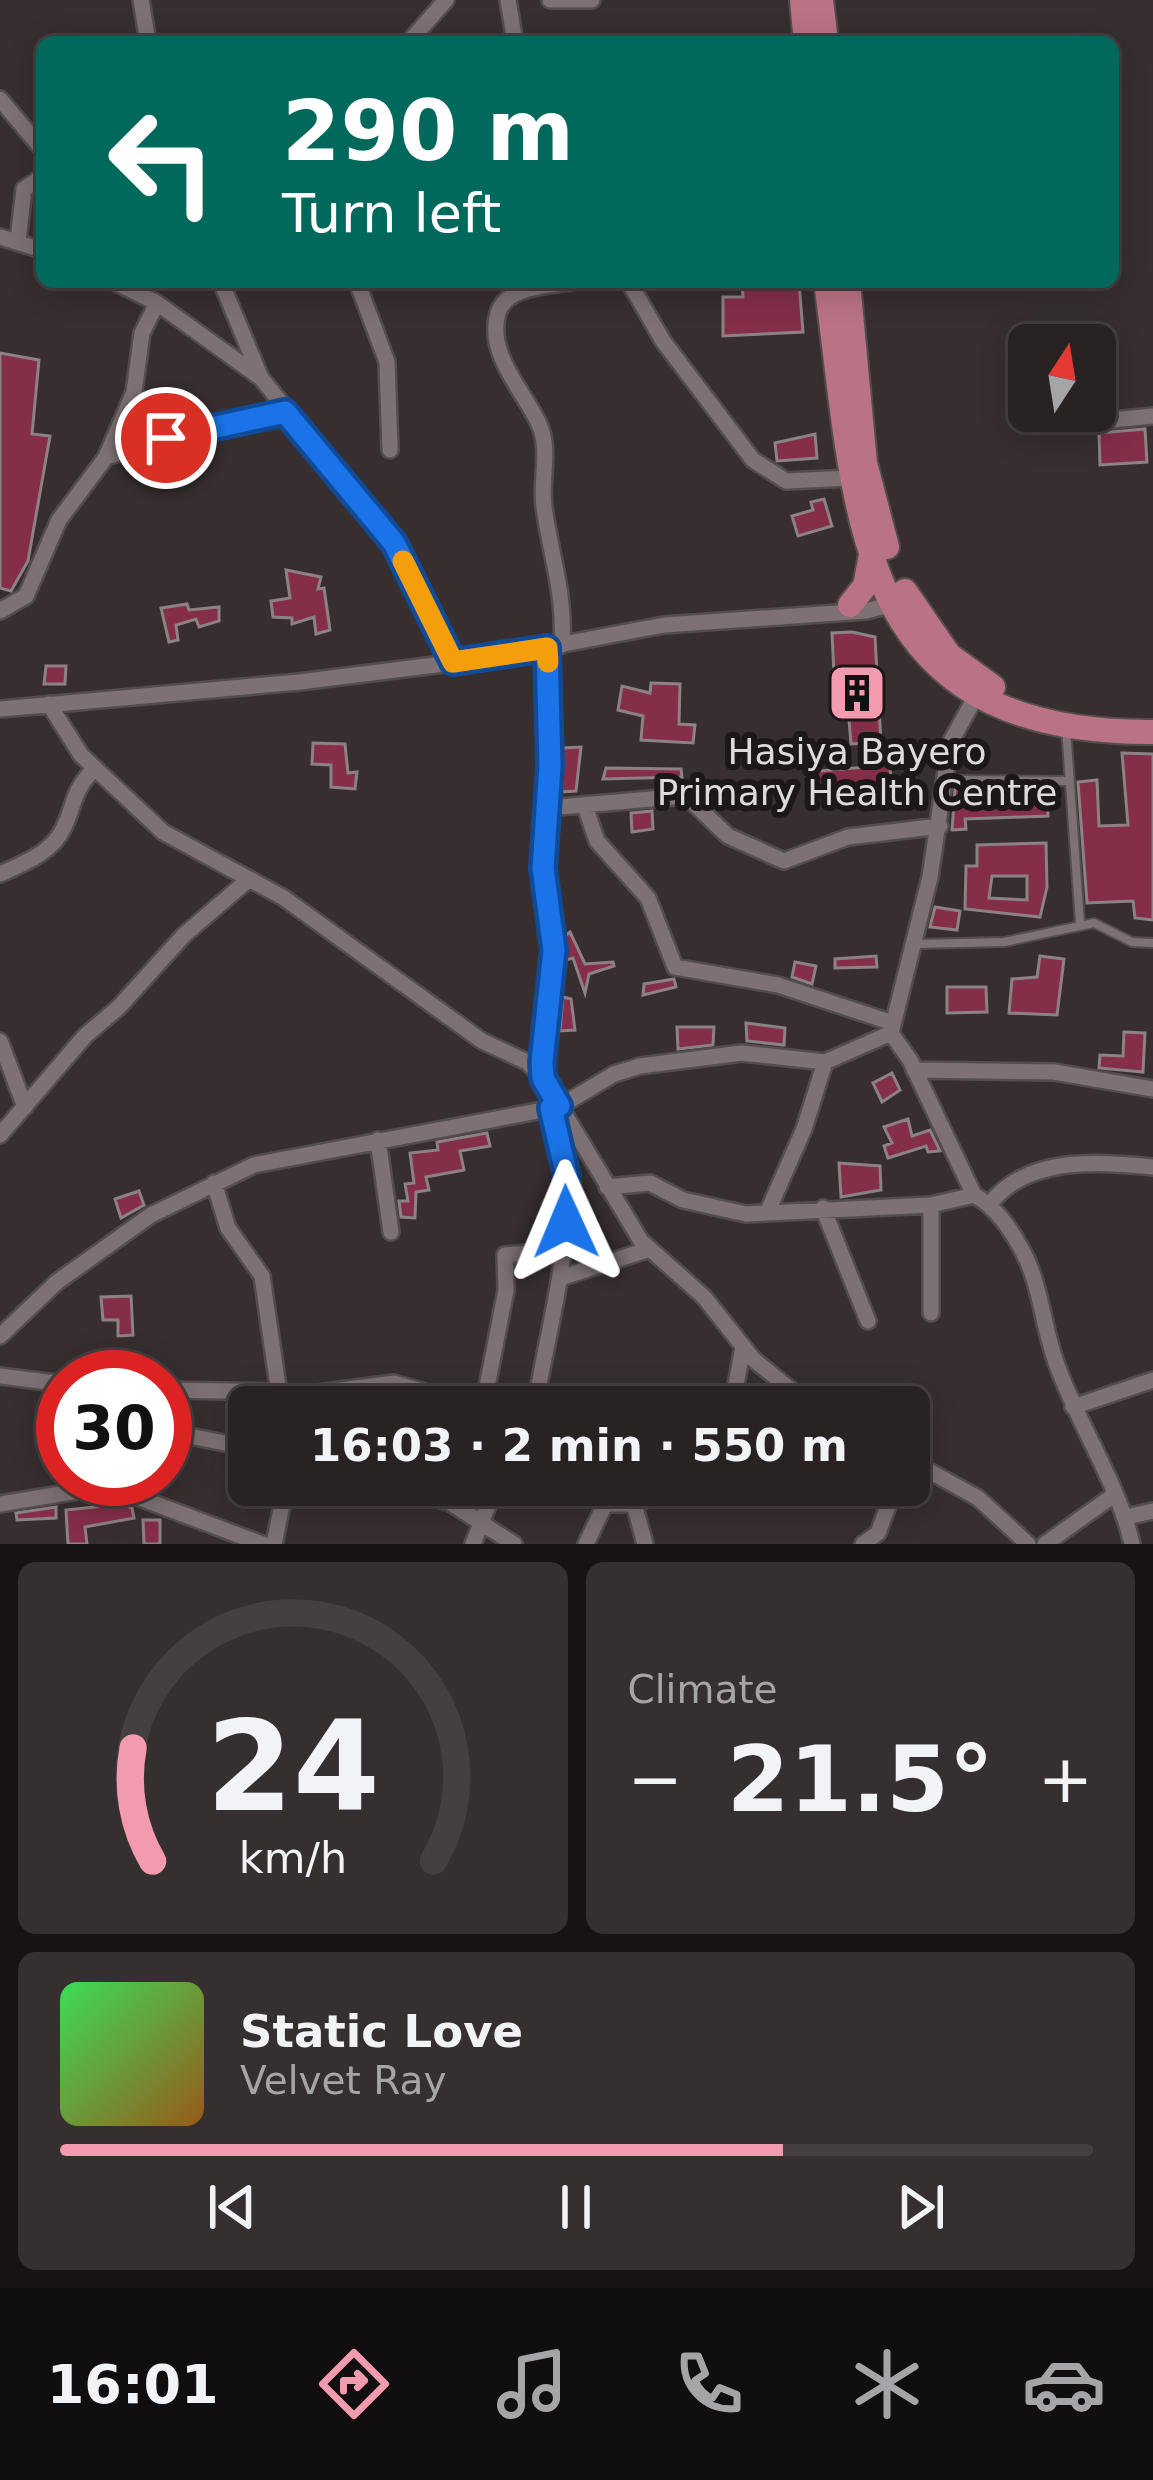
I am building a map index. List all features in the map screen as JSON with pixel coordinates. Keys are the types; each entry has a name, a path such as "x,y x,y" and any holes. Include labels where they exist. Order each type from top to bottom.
{"main road":[{"path":"802,0 805,36"},
{"path":"821,0 825,36"},
{"path":"827,288 850,478 872,552 936,668 976,696 1021,718 1066,728 1153,732"},
{"path":"849,288 865,463 897,592 949,656 1012,697 1065,712 1153,716"},
{"path":"846,608 865,586 872,552"}],"street":[{"path":"141,0 147,36"},
{"path":"414,36 446,0"},
{"path":"514,36 509,1 524,0"},
{"path":"550,0 592,0"},
{"path":"0,99 36,142"},
{"path":"18,241 24,189 36,181"},
{"path":"0,237 36,248"},
{"path":"141,288 261,378"},
{"path":"224,288 261,378 394,543 453,662"},
{"path":"359,288 388,362 390,450"},
{"path":"543,1078 554,950 543,868 551,692 564,598 543,504 542,430 509,376 497,318 513,295 544,288"},
{"path":"632,288 663,341 753,460 786,482 850,478"},
{"path":"0,611 29,593 59,520 106,457 134,392 142,333 158,303"},
{"path":"106,457 198,429 285,412"},
{"path":"1116,419 1153,416"},
{"path":"0,709 453,662 664,626 846,608 897,592"},
{"path":"0,1336 76,1267 151,1216 254,1166 555,1107 614,1074 655,1063 762,1052 825,1062 892,1028 940,826 955,729 976,696"},
{"path":"49,704 94,770 179,844 248,880 363,952 482,1041 527,1062 543,1078 555,1107 567,1177 560,1278 539,1386"},
{"path":"0,874 52,844 65,826 71,796 94,770"},
{"path":"547,808 686,796 728,836 784,861 848,837 940,826"},
{"path":"585,806 597,841 648,898 674,967 778,985 892,1028 982,1199 1030,1268 1073,1407 1126,1517 1132,1544"},
{"path":"0,1135 184,934 248,880"},
{"path":"0,1041 25,1107"},
{"path":"767,1214 805,1129 825,1062"},
{"path":"914,1070 953,1066 1054,1072 1153,1089"},
{"path":"555,1107 570,1115 607,1187 650,1249 704,1297 742,1347 788,1386"},
{"path":"378,1140 391,1232"},
{"path":"607,1187 650,1183 682,1200 767,1214 982,1199 1014,1180 1062,1167 1153,1167"},
{"path":"214,1183 228,1228 262,1276 278,1386"},
{"path":"931,1205 931,1313"},
{"path":"823,1208 868,1321"},
{"path":"560,1278 650,1249"},
{"path":"484,1386 506,1290 505,1255 562,1250"},
{"path":"736,1386 742,1347"},
{"path":"0,1376 36,1381"},
{"path":"1073,1407 1153,1380"},
{"path":"192,1392 228,1395"},
{"path":"192,1436 228,1444"},
{"path":"930,1472 978,1498 1028,1544"},
{"path":"1045,1544 1114,1495"},
{"path":"0,1504 36,1497"},
{"path":"168,1506 262,1544"},
{"path":"274,1544 282,1506"},
{"path":"455,1506 514,1544"},
{"path":"473,1544 487,1506"},
{"path":"586,1544 596,1514 607,1506"},
{"path":"626,1506 645,1544"},
{"path":"863,1544 878,1533 888,1506"},
{"path":"1126,1517 1153,1511"}],"lane":[{"path":"1066,728 1066,781 1080,923"},
{"path":"945,779 1066,781"},
{"path":"914,944 1027,939 1080,923 1153,943"}],"building":[{"path":"742,288 799,288 803,332 723,336 723,297 743,297"},
{"path":"0,353 39,360 32,434 50,436 28,561 11,591 0,588"},
{"path":"1145,429 1147,462 1100,465 1099,433"},
{"path":"815,434 817,458 777,461 775,443"},
{"path":"824,499 832,526 798,536 792,516 813,510 811,502"},
{"path":"286,570 321,577 318,589 324,588 330,630 316,634 314,617 292,624 292,618 273,617 271,601 290,598"},
{"path":"187,604 189,610 219,607 219,621 199,627 196,619 176,625 178,640 169,642 161,608"},
{"path":"832,633 875,637 881,742 851,744 849,720 836,717"},
{"path":"46,666 66,666 65,684 44,684"},
{"path":"651,683 680,684 679,724 695,725 693,743 641,740 643,716 618,710 622,686 650,693"},
{"path":"313,743 345,744 348,773 357,772 355,789 331,787 331,765 312,764"},
{"path":"581,747 576,791 562,792 562,748"},
{"path":"1122,753 1153,754 1153,920 1135,918 1133,901 1087,903 1078,782 1097,780 1099,826 1128,825"},
{"path":"890,765 891,783 808,790 806,772"},
{"path":"606,768 681,769 682,777 603,779"},
{"path":"964,788 964,794 1047,791 1048,816 965,819 966,829 952,830 955,789"},
{"path":"652,811 653,829 632,832 631,813"},
{"path":"1046,843 1047,887 1040,917 965,909 966,866 977,866 977,845","holes":["992,876 1027,876 1027,900 989,898"]},
{"path":"935,907 960,911 957,930 930,927"},
{"path":"570,932 585,964 613,962 614,966 589,974 585,993 573,958 566,960 565,936"},
{"path":"876,956 877,967 835,968 835,959"},
{"path":"1040,956 1064,959 1057,1015 1009,1013 1012,979 1037,977"},
{"path":"795,962 816,966 812,984 792,977"},
{"path":"674,979 676,987 643,995 644,984"},
{"path":"947,987 986,987 987,1012 947,1013"},
{"path":"563,997 571,999 575,1030 560,1031"},
{"path":"746,1023 785,1028 784,1045 747,1041"},
{"path":"677,1027 714,1027 713,1045 678,1049"},
{"path":"1124,1032 1145,1033 1143,1072 1099,1068 1100,1055 1123,1056"},
{"path":"892,1073 900,1090 882,1102 873,1083"},
{"path":"908,1119 912,1136 930,1130 940,1151 928,1152 926,1146 888,1158 884,1146 892,1143 884,1127"},
{"path":"487,1133 490,1146 460,1151 464,1170 426,1177 429,1190 416,1192 415,1218 401,1217 399,1201 408,1201 405,1184 414,1183 410,1153 438,1150 437,1142"},
{"path":"839,1163 880,1166 881,1190 841,1197"},
{"path":"139,1191 144,1205 121,1218 115,1199"},
{"path":"131,1296 133,1335 118,1336 118,1320 103,1320 101,1297"},
{"path":"127,1506 134,1518 85,1527 87,1544 68,1544 66,1510"},
{"path":"56,1507 56,1518 17,1520 16,1513"},
{"path":"143,1520 160,1520 160,1544 144,1544"}],"slow traffic":[{"path":"403,561 453,662 547,648 548,662"}],"place":[{"name":"Hasiya Bayero Primary Health Centre","path":"857,693"}],"route":[{"path":"166,438 285,412 394,543 453,662 547,648 550,766 543,868 554,950 550,1025 542,1062 549,1094 559,1106 551,1108 567,1177 566,1222"}]}
